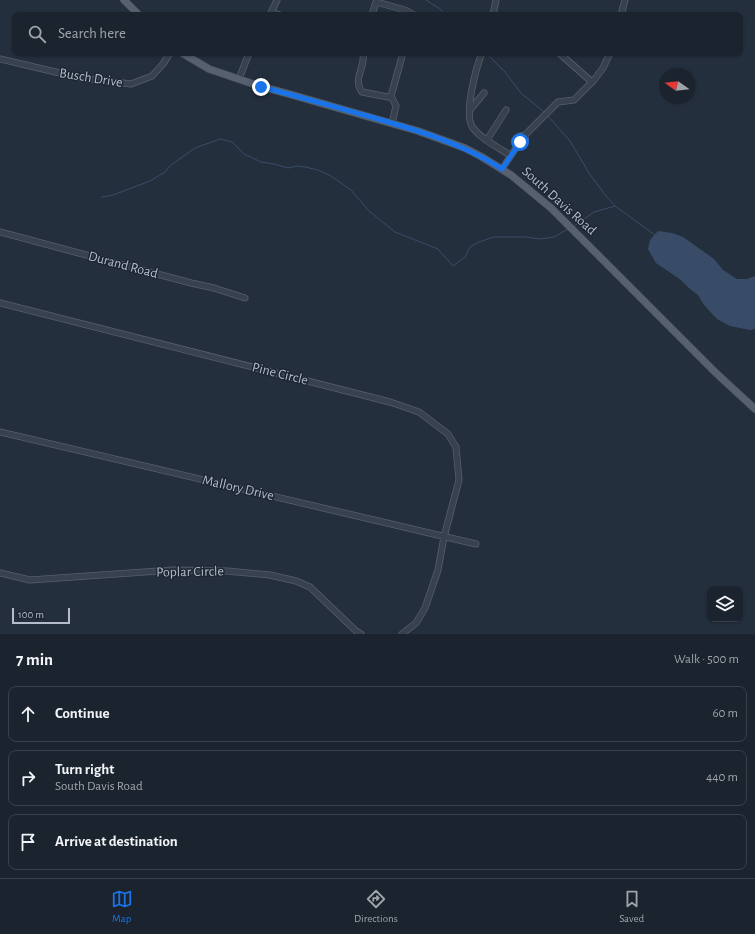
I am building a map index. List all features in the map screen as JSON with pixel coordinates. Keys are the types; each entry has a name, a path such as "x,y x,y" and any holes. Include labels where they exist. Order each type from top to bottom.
{"main road":[{"path":"124,0 136,12"},
{"name":"South Davis Road","path":"187,56 209,69 256,85 392,123 466,148 502,169 525,185 551,208 716,373 755,409"}],"street":[{"path":"272,12 278,0"},
{"path":"494,12 496,0"},
{"path":"622,12 625,0"},
{"path":"373,12 376,2 409,12"},
{"name":"Busch Drive","path":"0,59 81,78 131,84 152,76 168,56"},
{"path":"239,79 248,56"},
{"path":"364,56 358,77 358,86 362,92 391,96"},
{"path":"392,123 396,106 391,96 403,56"},
{"path":"481,56 472,88 470,110 472,127 487,140 510,155"},
{"path":"562,56 592,82"},
{"path":"502,169 520,142 519,138 521,135 524,136 558,102 574,100 604,68 609,56"},
{"path":"470,110 484,93"},
{"path":"487,140 506,110"},
{"name":"Durand Road","path":"0,232 214,288 246,298"},
{"name":"Pine Circle","path":"0,303 388,402 420,412 448,434 456,447 459,480 444,537"},
{"name":"Mallory Drive","path":"0,432 476,544"},
{"path":"402,634 416,623 425,608 438,570 444,537"},
{"name":"Poplar Circle","path":"0,573 30,580 173,570 227,571 270,575 296,581 310,587 361,634"}],"water":[{"path":"658,231 672,233 683,237 714,259 723,270 737,279 747,279 755,276 755,329 750,330 730,326 717,319 704,305 698,295 681,280 656,263 648,249 650,240"}],"waterway":[{"path":"426,0 443,12"},
{"path":"489,56 505,72 521,93 544,112"},
{"path":"548,116 570,141 589,173 606,196 615,206 655,235"},
{"path":"102,197 113,195 150,181 165,172 171,165 195,148 220,139 232,142 244,154 261,162 288,168 297,166 305,167 318,170 331,176 351,190 369,211 395,232 438,249 453,266 465,257 470,247 494,237 526,237 540,239 554,237 568,229"},
{"path":"573,227 594,212 615,206"}],"route":[{"path":"261,87 418,131 466,148 502,169 520,142"}]}
